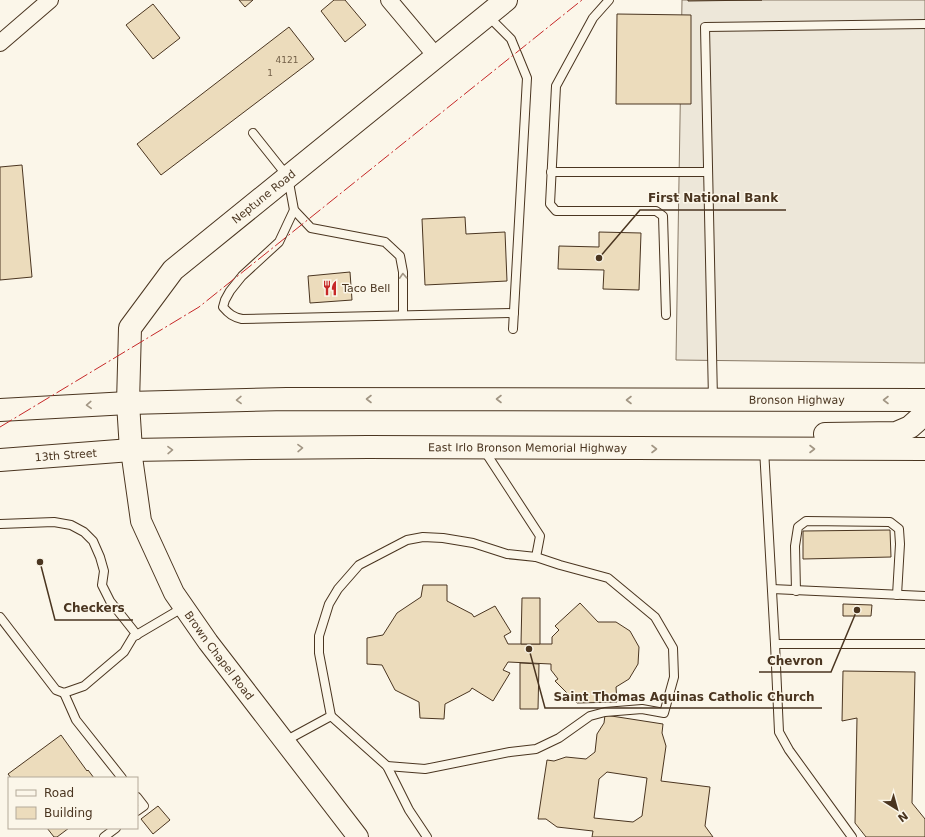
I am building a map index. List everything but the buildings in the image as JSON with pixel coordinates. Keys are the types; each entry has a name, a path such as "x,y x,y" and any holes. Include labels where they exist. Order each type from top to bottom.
{"main road":[{"name":"Neptune Road","path":"131,450 128,403 130,328 173,270 506,0"},
{"name":"Bronson Highway","path":"128,403 287,399 925,400"},
{"path":"0,410 128,403"},
{"path":"761,449 789,435 896,433 910,427 925,411"},
{"name":"East Irlo Bronson Memorial Highway","path":"131,450 352,447 925,449"},
{"name":"13th Street","path":"0,460 131,450"}],"street":[{"path":"389,0 436,56"},
{"path":"0,43 46,1"},
{"name":"Brown Chapel Road","path":"131,450 141,521 174,593 208,642 358,837"}],"lane":[{"path":"609,0 593,18 556,86 550,204 556,211 656,211 663,216 666,315"},
{"path":"487,15 512,39 527,78 513,329"},
{"path":"712,400 705,26 925,24"},
{"path":"253,133 288,177 294,210 311,228 385,242 400,256 403,272 403,315"},
{"path":"551,172 708,172"},
{"path":"294,210 279,242 242,276 230,291 223,307 234,317 242,319 514,313"},
{"path":"483,448 540,536 536,557"},
{"path":"761,449 772,589 779,732 789,750 852,837"},
{"path":"796,591 794,546 798,527 806,521 890,522 898,529 900,544 897,595"},
{"path":"0,524 54,522 71,525 84,532 93,541 100,557 104,571 102,585 110,601 137,635"},
{"path":"387,766 425,769 510,752 536,749 559,738 590,716 605,712 642,709 664,713 674,677 673,648 655,617 608,578 536,557 507,554 473,543 443,538 423,537 407,540 359,565 338,589 329,604 320,636 319,653 331,716 387,766 409,810 427,837"},
{"path":"772,589 925,596"},
{"path":"0,617 56,690 64,693 84,686 124,652 133,637 184,607"},
{"path":"775,644 925,644"},
{"path":"64,693 76,720 121,777"},
{"path":"284,742 331,716"},
{"path":"138,798 144,806 138,810"},
{"path":"104,837 115,829"}],"shaded area":[{"path":"682,0 925,0 925,363 676,360"}],"power":[{"path":"0,427 199,307 582,0"}],"place":[{"name":"First National Bank","path":"599,258"},
{"name":"Taco Bell","path":"330,288"},
{"name":"Checkers","path":"40,562"},
{"name":"Chevron","path":"857,610"},
{"name":"Saint Thomas Aquinas Catholic Church","path":"529,649"}]}
